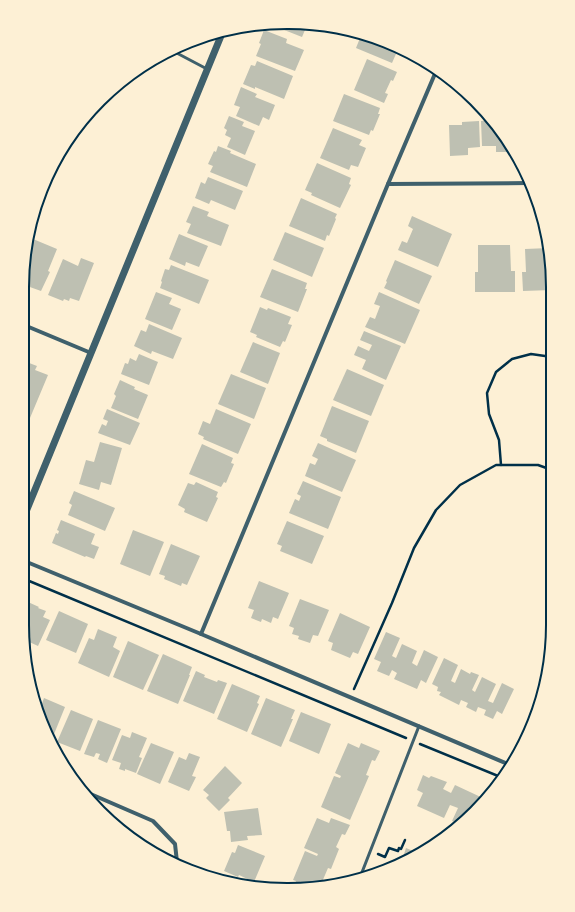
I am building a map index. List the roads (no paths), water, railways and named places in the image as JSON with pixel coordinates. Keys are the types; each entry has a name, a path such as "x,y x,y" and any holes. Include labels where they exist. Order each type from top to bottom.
{"street":[{"path":"29,504 220,38"},
{"path":"201,634 434,75"},
{"path":"388,184 523,183"},
{"path":"29,327 91,353"},
{"path":"29,563 505,763"},
{"path":"93,795 153,821 175,844 177,858"}],"lane":[{"path":"178,54 208,69"},
{"path":"362,872 419,726"}]}
